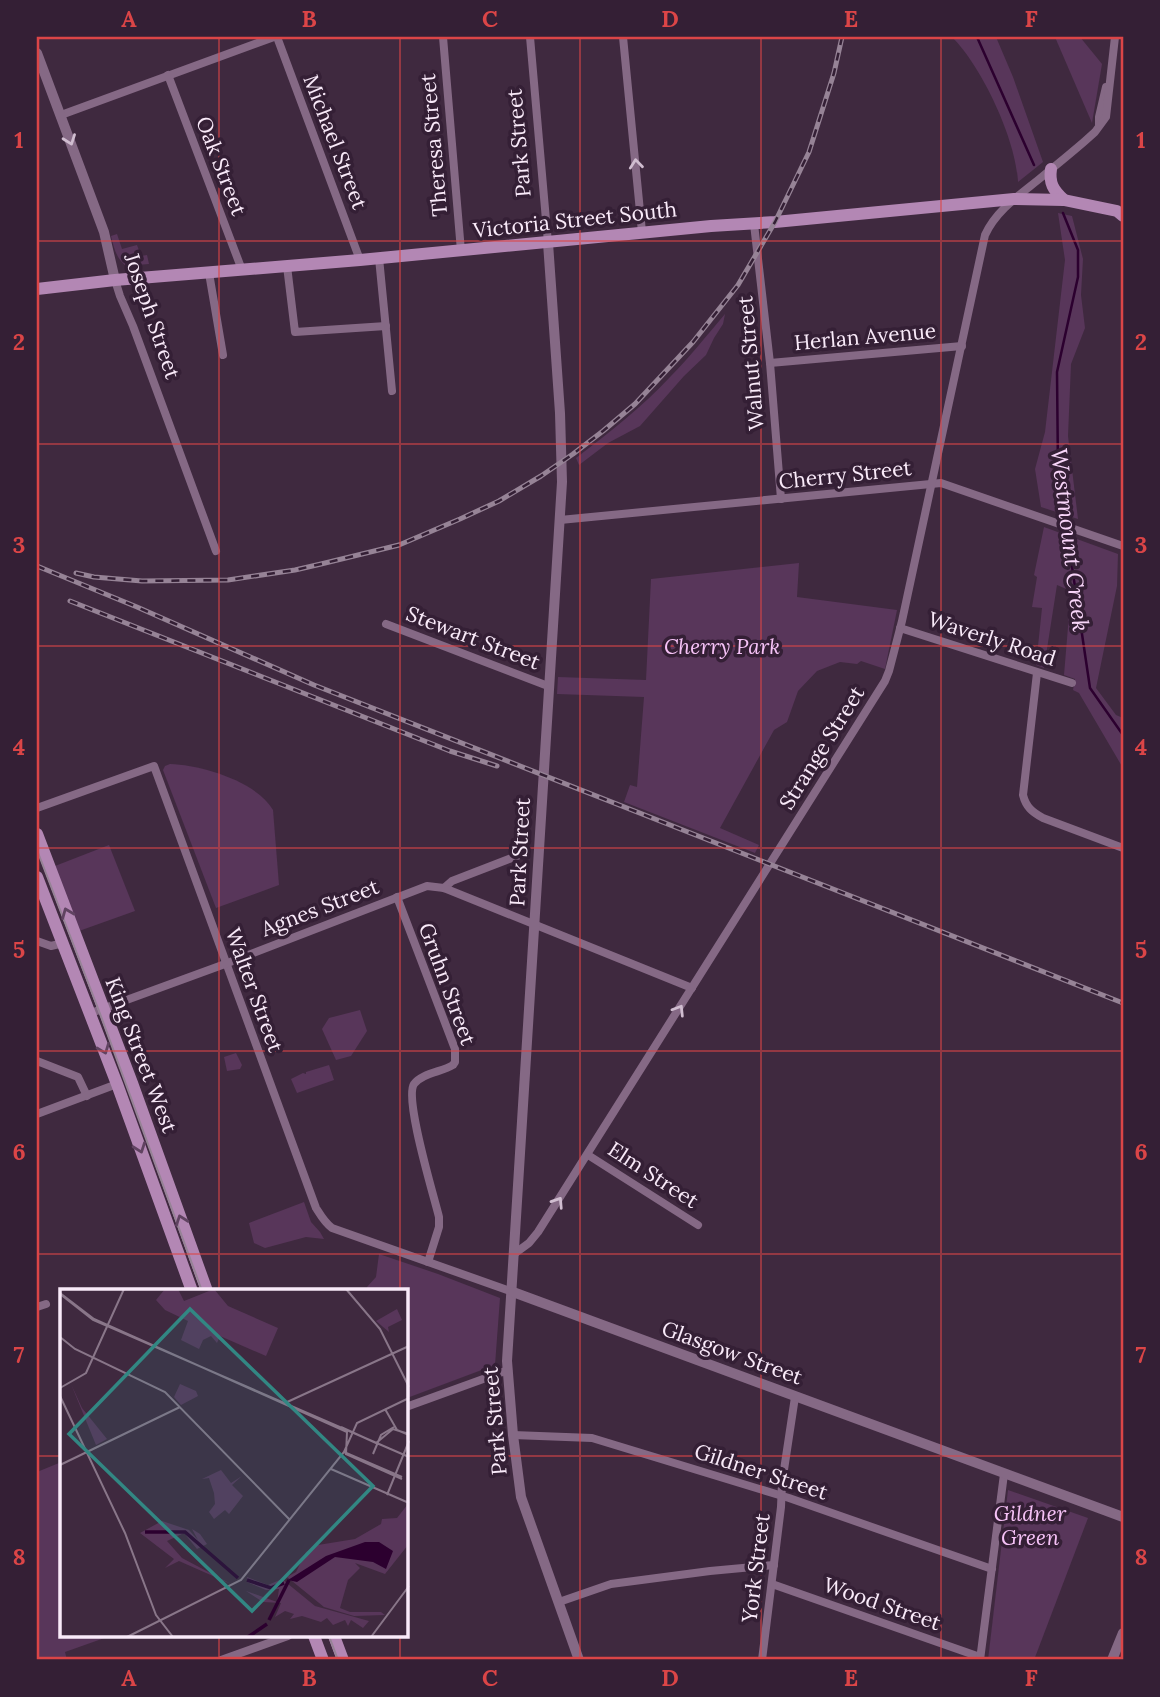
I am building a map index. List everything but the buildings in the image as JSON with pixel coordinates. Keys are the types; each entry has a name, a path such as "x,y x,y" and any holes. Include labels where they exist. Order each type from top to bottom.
{"main road":[{"path":"1051,169 1052,187 1064,200"},
{"name":"Victoria Street South","path":"37,289 1014,199 1064,200 1121,212"},
{"name":"King Street West","path":"37,834 97,1012 117,1084 191,1289"},
{"name":"King Street West","path":"37,877 63,943 136,1094 206,1289"},
{"path":"315,1638 323,1660"},
{"path":"335,1638 343,1660"}],"street":[{"path":"61,115 275,37"},
{"name":"Michael Street","path":"275,37 360,260"},
{"name":"Theresa Street","path":"443,37 461,251"},
{"name":"Park Street","path":"530,37 548,243 562,453 508,1370 513,1436 524,1507 579,1660"},
{"path":"623,37 642,232"},
{"name":"Strange Street","path":"514,1254 538,1232 588,1155 885,681 900,628 985,235 997,215 1086,141 1106,117 1115,37"},
{"name":"Joseph Street","path":"37,53 40,71 61,115 104,232 120,296 216,551"},
{"name":"Oak Street","path":"168,75 242,270"},
{"name":"Walnut Street","path":"754,223 771,363 780,499"},
{"path":"379,258 392,391"},
{"path":"286,266 295,332 386,326"},
{"path":"209,273 223,355"},
{"name":"Herlan Avenue","path":"771,363 962,346"},
{"name":"Cherry Street","path":"560,520 941,483 1123,546"},
{"name":"Stewart Street","path":"386,624 548,686"},
{"name":"Waverly Road","path":"900,628 1072,683"},
{"path":"1037,673 1023,795 1026,805 1043,818 1123,848"},
{"name":"Walter Street","path":"37,808 153,766 316,1208 327,1224"},
{"name":"Agnes Street","path":"97,1012 427,886 444,888 452,881 522,854"},
{"path":"444,888 692,988"},
{"name":"Gruhn Street","path":"397,897 456,1056 453,1066 419,1079 411,1092 413,1114 439,1217 439,1227 428,1262"},
{"path":"37,941 51,946 63,943"},
{"path":"37,1061 78,1077 87,1096"},
{"path":"37,1114 117,1084"},
{"name":"Elm Street","path":"588,1155 698,1225"},
{"name":"Glasgow Street","path":"327,1224 345,1233 513,1292 1123,1517"},
{"path":"37,1307 46,1304"},
{"path":"408,1406 508,1370"},
{"name":"York Street","path":"762,1660 795,1397"},
{"name":"Gildner Street","path":"513,1436 592,1438 782,1496 992,1569"},
{"path":"980,1659 1004,1474"},
{"path":"559,1602 611,1584 774,1565"},
{"name":"Wood Street","path":"772,1584 980,1659"},
{"path":"1112,1660 1123,1633"},
{"path":"220,1660 282,1638"}],"green space":[{"path":"952,37 996,37 1043,162 1018,182 1011,145 996,105 975,66"},
{"path":"1055,37 1080,37 1102,64 1092,123"},
{"path":"1058,213 1072,216 1083,259 1081,295 1085,328 1071,364 1068,436 1078,519 1041,507 1035,469 1045,432 1065,260"},
{"path":"117,234 122,249 137,245 141,256 147,255 149,264 126,266 116,252 111,236"},
{"path":"725,314 723,324 706,355 640,426 608,443 579,465 576,458 660,387"},
{"path":"1044,527 1118,554 1117,586 1096,688 1116,715 1123,718 1123,768 1079,693 1073,690 1075,679 1064,675 1071,591 1057,585 1044,668 1036,665 1042,608 1032,607 1037,577 1034,575"},
{"name":"Cherry Park","path":"799,563 797,597 897,610 885,669 861,661 857,664 840,662 817,671 798,691 787,722 774,730 720,828 759,845 755,853 624,802 630,785 637,787 644,697 557,694 558,677 646,680 651,579"},
{"path":"170,764 227,776 265,800 273,810 279,885 216,908 163,770"},
{"path":"109,845 135,911 79,931 55,866"},
{"path":"360,1010 367,1031 351,1056 336,1060 322,1029 329,1018"},
{"path":"236,1053 242,1065 240,1069 227,1071 224,1057"},
{"path":"329,1065 334,1080 297,1093 291,1079"},
{"path":"304,1202 311,1222 324,1239 306,1237 265,1248 254,1243 249,1223"},
{"path":"379,1254 500,1298 495,1365 408,1398 408,1289 368,1289 376,1277"},
{"path":"60,1463 60,1638 104,1638 65,1652 67,1660 37,1660 37,1472"},
{"name":"Gildner Green","path":"1008,1490 1088,1518 1034,1660 988,1660"}],"waterway":[{"name":"Westmount Creek","path":"977,37 1034,165"},
{"name":"Westmount Creek","path":"1063,213 1078,250 1078,277 1057,372 1058,472 1090,688 1123,735"}],"tram line":[{"path":"37,850 201,1289"},
{"path":"330,1638 338,1660"}],"railway":[{"path":"76,573 142,581 228,580 321,564 399,545 460,519 499,501 573,454 635,404 693,342 738,285 775,222 809,152 834,73 842,37"},
{"path":"37,566 314,685 1123,1003"},
{"path":"70,601 450,751 497,766"}]}
